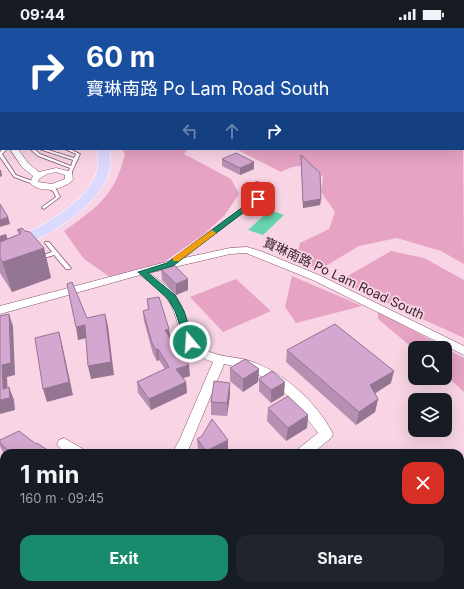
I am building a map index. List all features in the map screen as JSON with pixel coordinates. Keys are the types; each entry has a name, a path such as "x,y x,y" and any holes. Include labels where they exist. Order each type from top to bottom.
{"main road":[{"path":"0,250 41,232 79,205 92,192 100,180 104,166 102,150"}],"street":[{"path":"15,150 36,179 45,187 57,188 69,180 71,171 56,170 36,179"},
{"name":"寶琳南路 Po Lam Road South","path":"0,310 170,264 240,250 254,252 318,278 464,351"},
{"path":"142,272 172,297 180,311 190,342 197,350 207,356 251,366 284,384 299,397 326,434 308,449"},
{"path":"181,449 220,359"},
{"path":"64,444 72,449"}],"lane":[{"path":"4,150 0,154 15,176 36,179"},
{"path":"33,150 39,155 71,171 78,154 77,152 70,150"},
{"path":"44,150 76,160"},
{"path":"170,264 258,199 261,194 261,188 257,183"},
{"path":"44,208 58,198 57,188"},
{"path":"47,243 68,268"},
{"path":"36,259 55,253"}],"shaded area":[{"path":"123,150 187,150 184,154 231,179 239,194 224,216 204,234 164,262 110,277 84,259 64,231 96,207 104,199 116,180 125,154"},
{"path":"238,150 463,150 464,264 441,251 397,238 359,246 319,270 297,258 300,243 329,229 335,212 321,192 323,177 310,165 292,167 281,172"},
{"path":"270,210 284,215 263,235 248,230"},
{"path":"391,251 424,258 464,280 464,338 339,281"},
{"path":"292,276 362,306 296,323 285,307"},
{"path":"236,279 271,311 223,332 190,297"},
{"path":"378,311 432,341 408,341 408,344 378,319"},
{"path":"452,352 464,358 464,392 452,381"}],"building":[{"path":"236,153 254,162 240,168 222,159"},
{"path":"301,155 320,173 321,199 303,202"},
{"path":"0,204 8,217 0,220"},
{"path":"22,228 25,231 30,232 44,248 3,262 0,258 0,242 20,234 21,230 17,230"},
{"path":"173,264 188,279 176,284 161,269"},
{"path":"72,282 87,318 105,314 111,362 88,366 85,325 76,327 67,284"},
{"path":"159,297 169,329 165,330 180,354 182,353 189,365 176,369 186,382 149,399 137,382 169,367 158,349 156,350 152,343 143,311 149,309 147,299"},
{"path":"9,314 11,363 2,365 3,389 9,387 10,398 0,400 0,316"},
{"path":"335,324 394,371 370,385 378,399 359,412 287,350"},
{"path":"59,332 69,382 43,389 35,338"},
{"path":"245,359 259,369 243,379 230,368"},
{"path":"272,371 285,382 271,390 259,379"},
{"path":"214,381 230,383 227,403 211,402"},
{"path":"288,396 308,415 288,428 268,408"},
{"path":"212,419 228,440 210,449 204,449 197,439 202,436"},
{"path":"19,431 36,444 37,443 46,449 7,449 0,443 0,440"}],"slow traffic":[{"path":"176,260 212,233"}],"route":[{"path":"190,342 180,311 172,297 142,272 170,264 258,199"}]}
